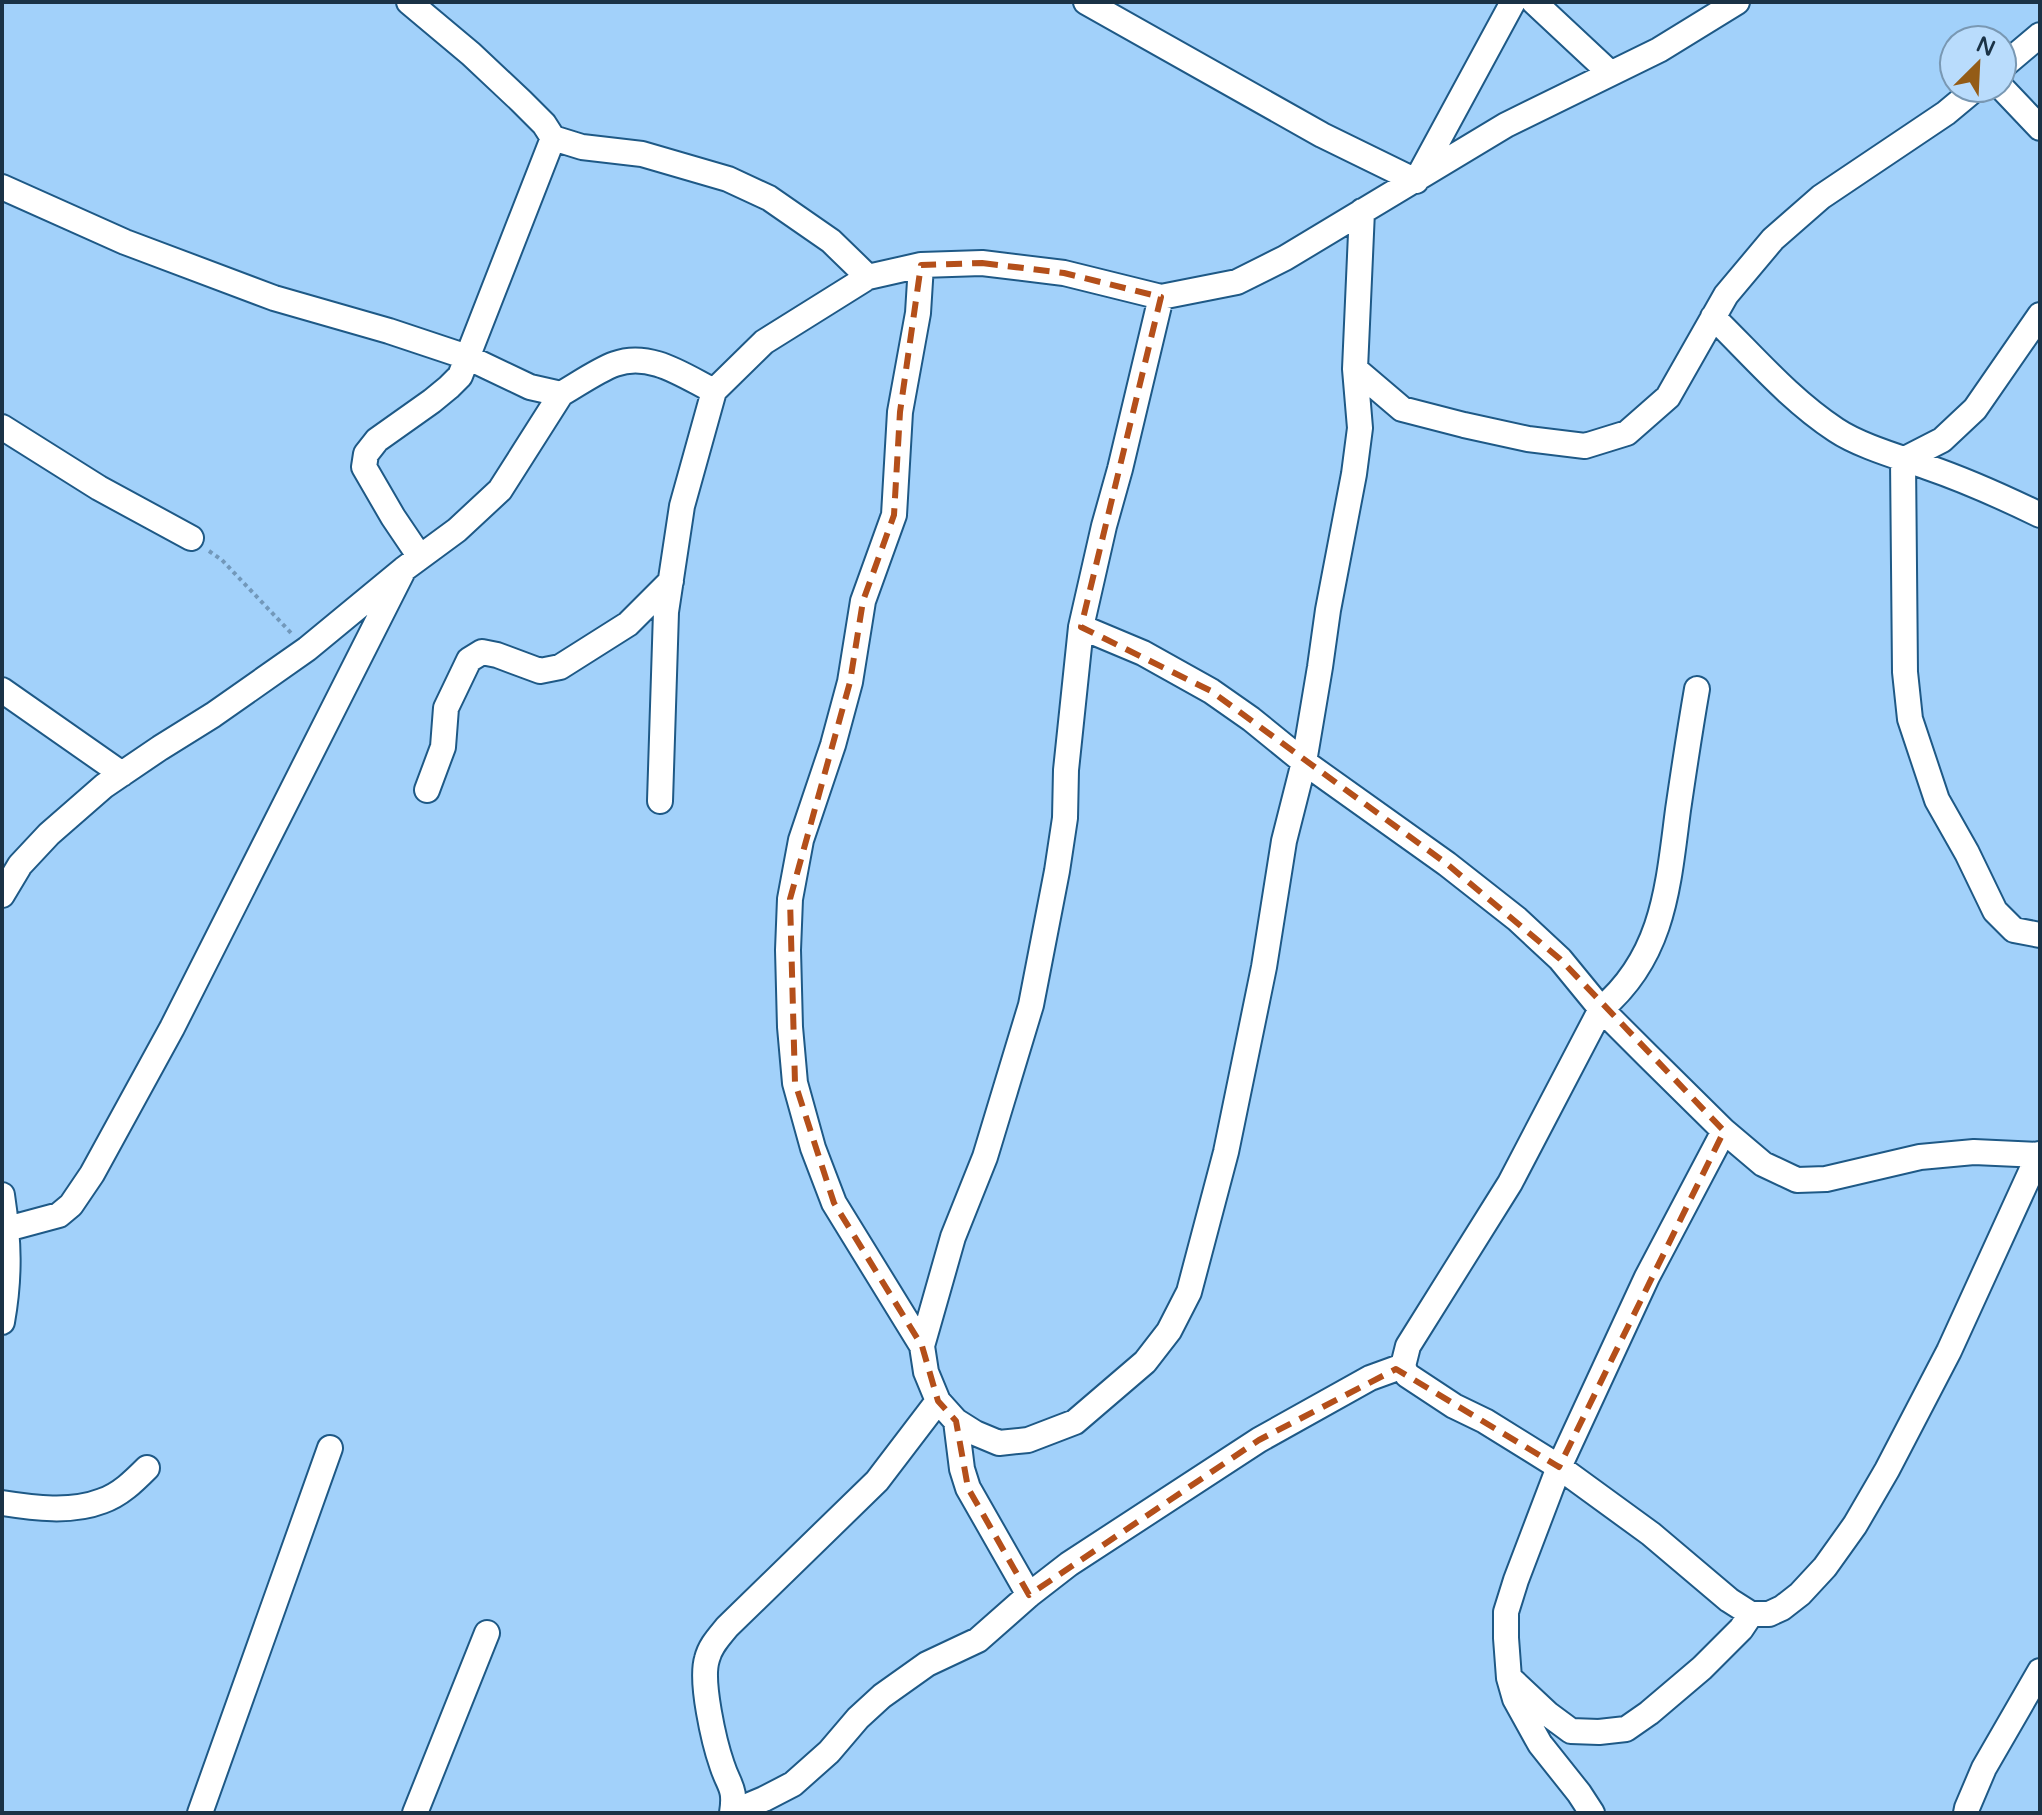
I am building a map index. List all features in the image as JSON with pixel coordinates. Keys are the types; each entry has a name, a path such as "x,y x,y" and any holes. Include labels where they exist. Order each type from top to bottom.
{"street":[{"path":"409,2 521,101 553,138 582,147 642,154 728,179 782,206 831,241 868,277"},
{"path":"1086,2 1322,135 1416,181"},
{"path":"1416,181 1513,2"},
{"path":"1534,2 1610,73"},
{"path":"660,801 666,612 682,506 714,391 764,342 868,277 921,265 982,263 1051,272 1161,297 1237,282 1285,258 1506,125 1659,50 1737,2"},
{"path":"2018,54 2040,35"},
{"path":"1355,369 1402,409 1464,425 1528,439 1585,446 1627,433 1668,397 1726,295 1773,239 1833,188 1957,104"},
{"path":"2017,104 2040,128"},
{"path":"7,1229 59,1215 71,1205 92,1174 172,1028 412,563 393,517 364,467 366,454 390,429 460,376 553,138"},
{"path":"2,187 125,242 274,298 467,357 530,387 561,394"},
{"path":"921,265 918,313 900,412 894,515 863,601 850,682 833,745 801,840 790,899 790,1027 795,1083 813,1148 834,1203 922,1346 926,1372 938,1401 956,1421 999,1443 1028,1440 1075,1422 1145,1362 1169,1331 1189,1292 1226,1152 1264,967 1284,841 1304,762 1354,474 1360,428 1355,369 1362,211"},
{"path":"922,1346 953,1237 985,1157 1031,1005 1065,818 1066,770 1081,627 1161,297"},
{"path":"1903,460 1942,440 1975,409 2040,315"},
{"path":"1713,317 1785,390 1838,431 1903,460 1991,492 2040,515"},
{"path":"2,895 20,865 49,834 104,786 307,649 457,530 500,490 561,394 614,364 637,359 664,365 714,391"},
{"path":"2,427 99,488 191,538"},
{"path":"1903,460 1905,672 1910,719 1937,800 1995,911 2014,930 2040,935"},
{"path":"427,790 443,747 446,708 469,660 482,652 540,671 560,667 628,624 671,581"},
{"path":"1081,627 1143,653 1192,680 1251,719 1304,762 1447,864 1517,919 1560,959 1601,1009 1724,1131 1763,1164 1797,1180 1826,1179 1920,1157 1974,1152 2040,1154 1949,1351 1855,1525 1825,1567 1800,1594 1769,1614 1751,1614 1729,1600 1651,1534 1559,1467 1430,1391 1407,1375 1403,1366 1408,1346 1510,1183 1601,1009 1619,994 1637,971 1650,945 1662,912 1697,689"},
{"path":"2,690 122,774"},
{"path":"1592,1813 1540,1744 1515,1699 1509,1678 1506,1612 1559,1467 1647,1277 1724,1131"},
{"path":"2,1195 9,1270 2,1322"},
{"path":"938,1401 877,1481 727,1627 706,1660 710,1717 722,1766 734,1790 733,1812 793,1784 829,1752 882,1696 927,1664 978,1640 1069,1564 1259,1440 1370,1378 1403,1366"},
{"path":"956,1421 962,1469 968,1488 1029,1595"},
{"path":"200,1813 330,1448"},
{"path":"2,1503 73,1508 103,1501 126,1487 147,1468"},
{"path":"1509,1678 1571,1731 1626,1729 1702,1668 1741,1629 1751,1614"},
{"path":"415,1813 487,1633"},
{"path":"1965,1811 1984,1768 2040,1671"}],"path":[{"path":"191,538 222,560 307,649"}],"highlighted area":[{"path":"982,263 1064,273 1161,297 1081,627 1211,691 1447,864 1560,959 1724,1131 1559,1467 1396,1369 1259,1440 1029,1595 968,1488 956,1421 938,1401 922,1346 834,1203 795,1083 790,899 850,682 863,601 894,515 900,412 921,265"}]}
